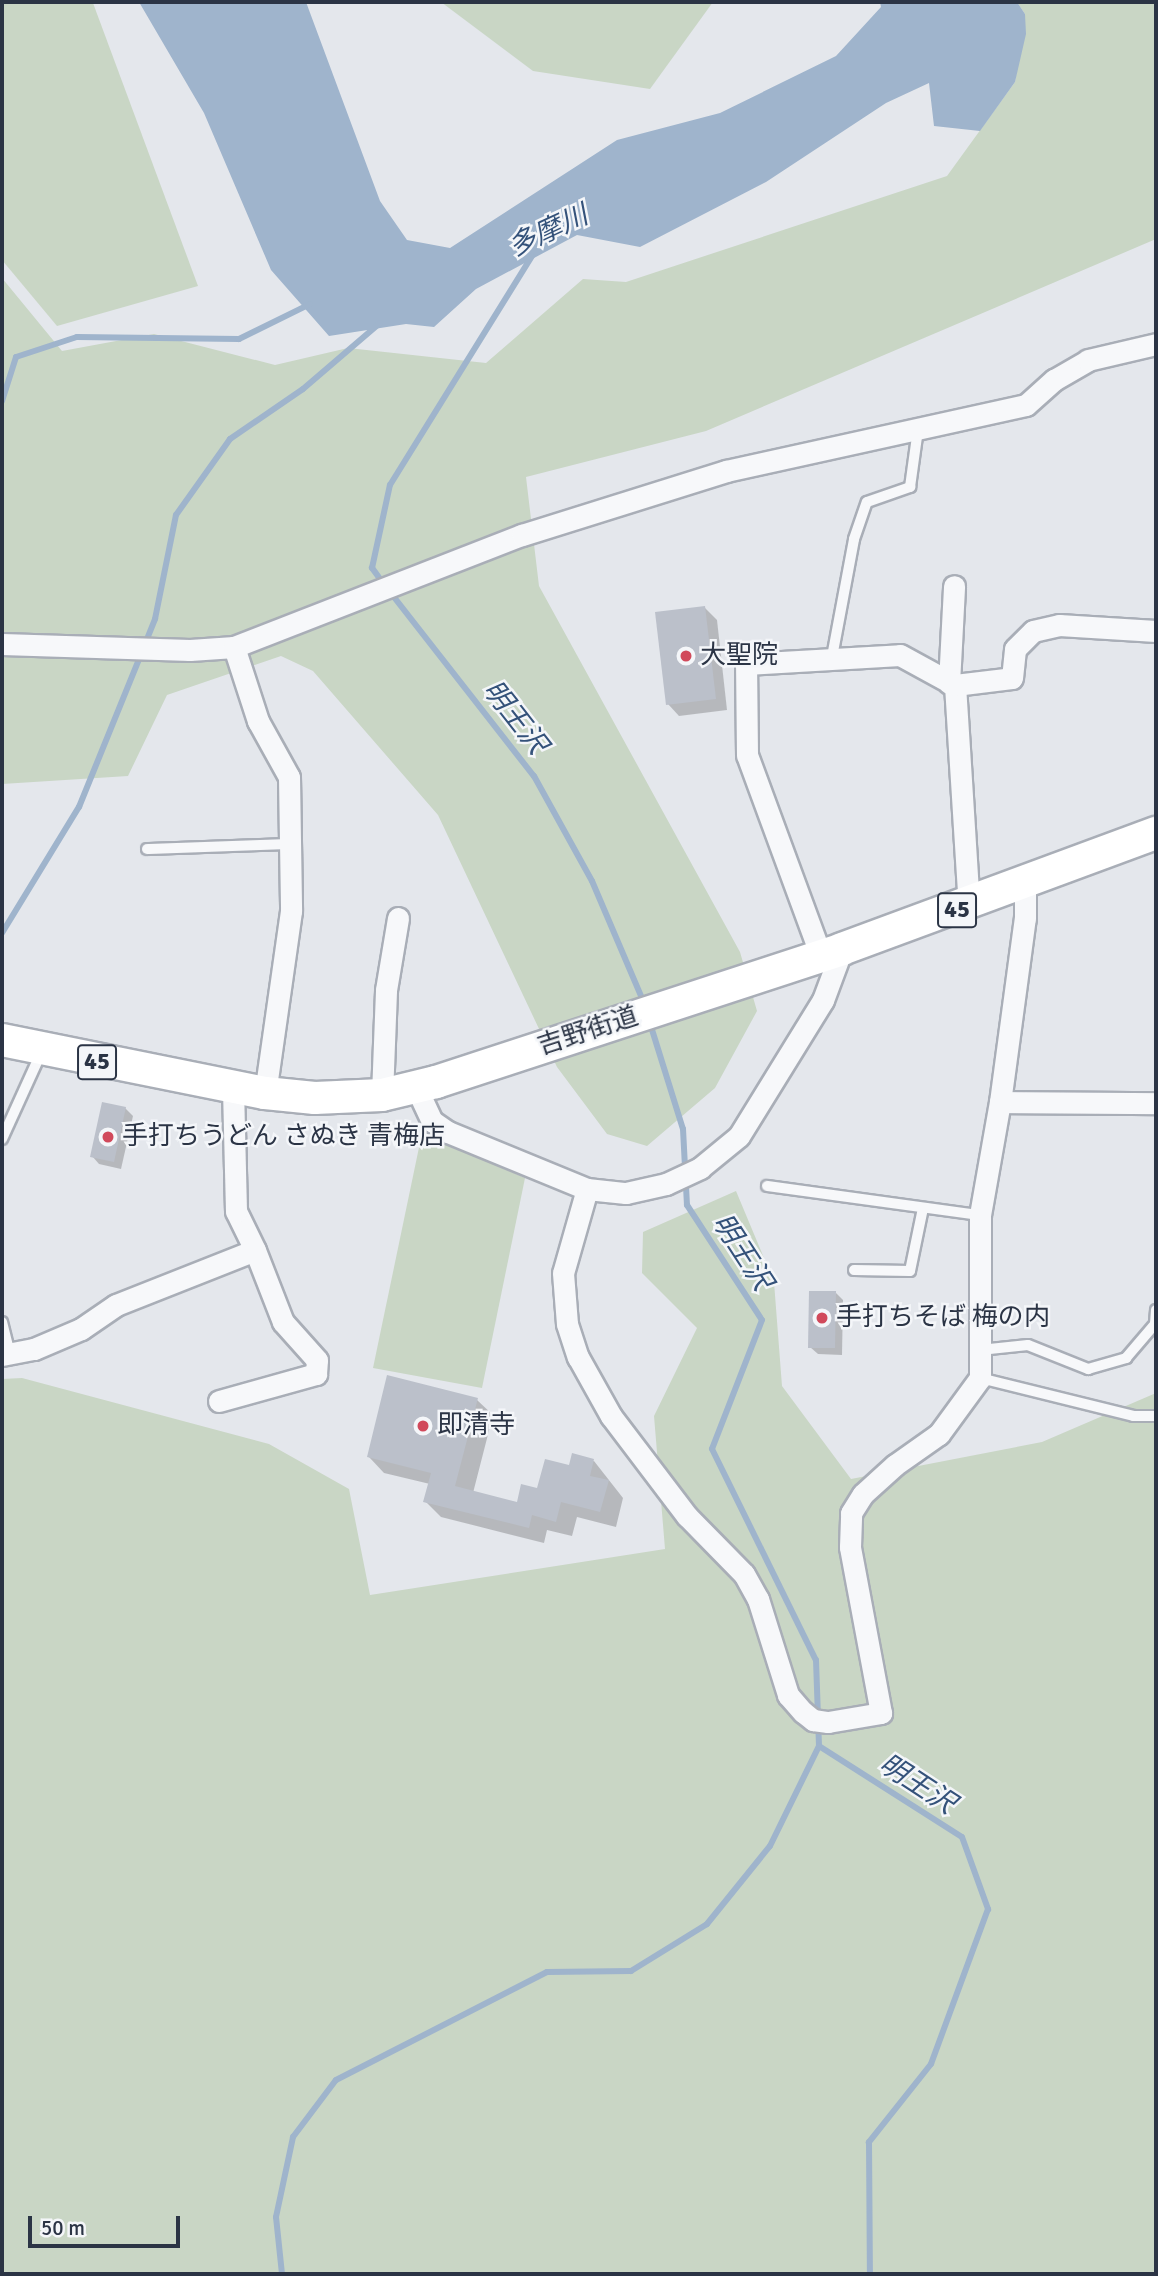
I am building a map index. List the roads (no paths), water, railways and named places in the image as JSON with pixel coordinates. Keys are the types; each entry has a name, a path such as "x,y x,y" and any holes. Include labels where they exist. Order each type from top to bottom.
{"main road":[{"name":"吉野街道","path":"2,1040 265,1093 315,1098 382,1095 528,1052 831,953 969,905 1156,833"}],"street":[{"path":"2,644 58,648 190,650 234,647 522,535 726,471 919,426 1026,405 1054,380 1088,360 1156,344"},
{"path":"954,586 952,684 969,905"},
{"path":"416,1087 432,1121 448,1132 587,1189 626,1193 666,1184 700,1168 739,1136 823,1000 831,953 747,755 746,664 900,655 952,684 1012,678 1015,649 1033,631 1059,625 1156,631"},
{"path":"234,647 258,721 289,777 291,911 265,1093"},
{"path":"587,1189 563,1273 567,1324 578,1357 611,1416 662,1484 744,1574 758,1599 788,1695 813,1720 828,1722 881,1713 850,1547 850,1513 863,1494 895,1465 939,1434 980,1378 980,1215 1000,1102 1025,918 1025,883"},
{"path":"382,1095 386,990 398,918"},
{"path":"219,1401 316,1374 317,1360 284,1322 255,1250 236,1212 233,1088"},
{"path":"1000,1102 1156,1103"},
{"path":"6,1355 81,1329 116,1305 255,1250"}],"lane":[{"path":"832,657 854,539 867,502 909,487 919,426"},
{"path":"147,849 290,844"},
{"path":"2,1139 43,1050"},
{"path":"767,1186 980,1215"},
{"path":"854,1270 909,1271 923,1208"},
{"path":"980,1350 1028,1345 1088,1369 1125,1358 1155,1324 1156,1310"},
{"path":"2,1321 6,1355"},
{"path":"980,1378 1133,1416 1156,1416"}],"water":[{"name":"多摩川","path":"139,2 306,2 380,201 407,240 450,248 617,140 720,113 836,56 881,7 880,2 1017,2 1025,14 1026,34 1015,82 980,131 934,126 929,83 886,103 766,182 640,247 577,235 476,289 434,327 406,324 329,336 271,270 204,113"}],"waterway":[{"name":"明王沢","path":"383,583 372,568 390,485 532,256"},
{"path":"2,401 16,357 77,337 239,339 310,304"},
{"path":"145,644 155,619 176,515 230,439 303,389 380,323"},
{"name":"明王沢","path":"390,592 534,776 592,881 644,1003"},
{"path":"2,933 79,807 141,654"},
{"name":"明王沢","path":"649,1020 683,1129 687,1205 762,1320 712,1449 816,1660 819,1746 962,1837 988,1909 931,2064 869,2142 870,2274"},
{"path":"282,2274 276,2217 293,2137 336,2080 547,1972 631,1971 707,1924 770,1846 819,1746"}],"place":[{"name":"大聖院","path":"686,656"},
{"name":"手打ちうどん さぬき 青梅店","path":"108,1137"},
{"name":"手打ちそば 梅の内","path":"822,1318"},
{"name":"即清寺","path":"423,1426"}]}
